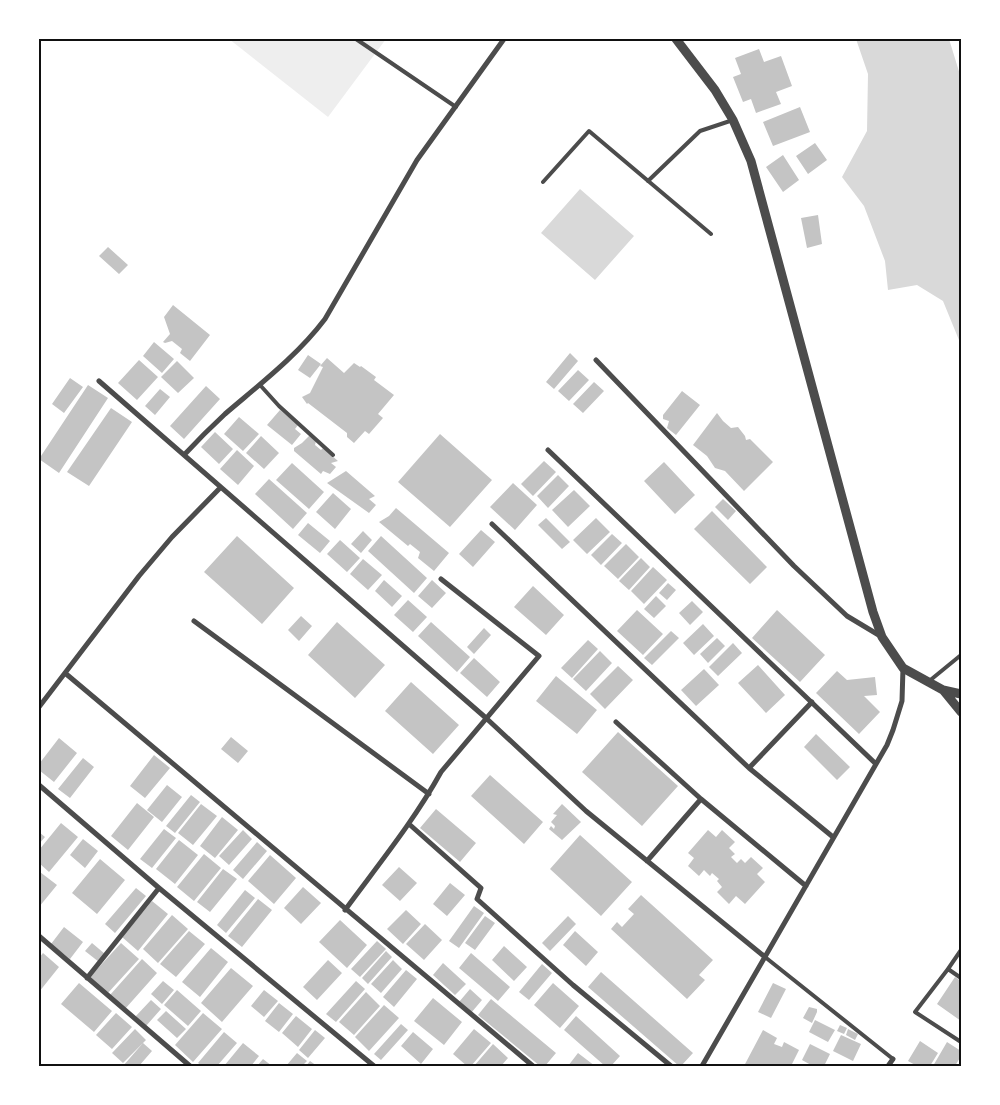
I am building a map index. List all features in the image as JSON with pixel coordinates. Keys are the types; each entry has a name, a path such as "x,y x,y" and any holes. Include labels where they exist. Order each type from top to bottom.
{"street":[{"path":"184,455 224,415 260,386 310,338 324,319 417,160 504,39"},
{"path":"676,39 715,90 733,120 751,161 873,612 882,636 903,668 943,690 961,694"},
{"path":"596,360 794,566 847,616 882,636"},
{"path":"99,381 486,718 586,811 765,957"},
{"path":"548,450 876,764"},
{"path":"39,707 139,576 172,537 220,488"},
{"path":"492,524 749,768 833,838"},
{"path":"345,910 409,824 441,772 539,656 441,579"},
{"path":"194,621 429,794"},
{"path":"702,1066 876,764 893,730 902,702 903,668"},
{"path":"65,673 533,1066"},
{"path":"943,690 961,712"},
{"path":"749,768 812,702"},
{"path":"616,722 702,799 806,886"},
{"path":"39,785 374,1066"},
{"path":"648,861 702,799"},
{"path":"409,824 481,888 477,899 573,985 671,1066"},
{"path":"87,978 160,888"},
{"path":"39,936 190,1066"},
{"path":"888,1066 893,1060"}],"lane":[{"path":"356,39 456,106"},
{"path":"648,181 700,131 733,120"},
{"path":"543,182 589,131 711,234"},
{"path":"260,386 279,406 333,454"},
{"path":"928,682 961,656"},
{"path":"961,950 915,1012 961,1042"},
{"path":"765,957 893,1060"},
{"path":"948,969 961,978"}],"shaded area":[{"path":"229,39 386,39 328,117"},
{"path":"856,39 949,39 961,78 961,345 943,301 917,285 888,290 885,261 864,206 842,177 867,131 868,74"},
{"path":"580,189 634,236 595,280 541,233"}],"building":[{"path":"759,49 764,62 781,56 792,86 776,92 781,104 756,113 751,99 743,102 733,77 741,74 735,58"},
{"path":"800,107 810,132 773,146 763,122"},
{"path":"815,143 827,160 808,174 796,156"},
{"path":"783,155 799,180 783,192 766,167"},
{"path":"818,215 822,244 807,248 801,218"},
{"path":"108,247 128,265 119,274 99,256"},
{"path":"173,305 210,335 190,361 180,353 182,349 172,341 163,342 170,334 164,317"},
{"path":"154,342 174,359 162,373 143,356"},
{"path":"570,353 578,361 554,389 546,382"},
{"path":"308,355 321,364 310,378 298,370"},
{"path":"327,358 344,373 354,363 361,366 376,377 374,380 394,395 378,414 383,418 369,434 365,431 354,443 347,437 347,433 307,404 302,397 310,393 323,367 320,366"},
{"path":"139,360 158,377 137,400 118,383"},
{"path":"177,361 194,378 178,393 161,377"},
{"path":"578,370 589,380 569,401 558,391"},
{"path":"70,378 83,387 64,413 52,404"},
{"path":"594,382 604,391 583,413 573,404"},
{"path":"88,385 108,398 59,473 39,459"},
{"path":"206,386 220,399 184,439 170,426"},
{"path":"160,389 170,397 155,415 145,406"},
{"path":"682,391 700,405 676,435 667,428 669,421 663,419 663,415"},
{"path":"111,408 132,422 89,486 67,472"},
{"path":"280,410 298,425 295,429 301,434 292,445 267,425"},
{"path":"717,413 731,428 738,427 746,440 750,439 773,462 744,491 725,471 715,468 707,456 693,445"},
{"path":"239,417 259,434 243,451 224,434"},
{"path":"215,432 233,449 219,464 201,447"},
{"path":"440,434 492,480 450,527 398,482"},
{"path":"310,435 316,441 315,445 321,450 323,448 338,461 331,463 336,467 330,474 323,471 321,474 294,451 294,448"},
{"path":"261,436 279,453 264,469 246,453"},
{"path":"237,450 254,466 238,485 220,469"},
{"path":"544,461 556,472 533,496 521,484"},
{"path":"664,462 695,495 675,514 644,481"},
{"path":"292,463 324,492 309,509 276,480"},
{"path":"346,471 375,496 369,499 376,505 369,513 327,483"},
{"path":"558,475 569,486 548,508 537,496"},
{"path":"269,479 307,513 293,529 255,494"},
{"path":"513,483 537,505 515,530 490,507"},
{"path":"574,490 590,506 568,527 552,510"},
{"path":"333,493 351,509 335,529 316,512"},
{"path":"723,499 736,511 728,520 715,507"},
{"path":"396,508 449,553 434,571 418,558 420,552 410,544 408,546 379,522 389,516"},
{"path":"712,511 767,567 750,584 694,529"},
{"path":"546,518 570,542 562,549 538,525"},
{"path":"596,518 610,532 587,554 573,540"},
{"path":"308,523 330,541 320,553 298,535"},
{"path":"481,530 495,542 473,567 459,554"},
{"path":"363,531 372,540 361,553 351,544"},
{"path":"612,534 622,543 601,565 591,555"},
{"path":"237,536 294,588 262,624 204,572"},
{"path":"381,536 427,578 414,593 368,551"},
{"path":"340,540 360,558 347,572 327,554"},
{"path":"626,544 639,557 618,579 604,566"},
{"path":"641,558 650,567 629,590 619,581"},
{"path":"363,559 382,575 368,590 350,574"},
{"path":"653,567 667,580 644,604 631,591"},
{"path":"384,580 402,596 392,607 375,591"},
{"path":"432,580 446,593 432,608 418,596"},
{"path":"668,583 676,590 667,600 659,593"},
{"path":"533,586 564,615 546,635 514,607"},
{"path":"656,596 666,606 654,618 644,609"},
{"path":"408,600 427,617 413,632 394,615"},
{"path":"692,601 703,612 690,625 679,613"},
{"path":"637,610 663,634 643,655 617,631"},
{"path":"777,610 825,655 800,682 752,638"},
{"path":"301,616 312,626 299,641 288,630"},
{"path":"337,622 385,665 355,698 308,655"},
{"path":"431,622 470,657 457,672 418,636"},
{"path":"703,624 714,636 694,655 683,643"},
{"path":"484,628 491,635 474,654 467,647"},
{"path":"671,631 679,638 652,665 644,658"},
{"path":"717,638 725,646 708,663 700,654"},
{"path":"588,640 598,649 572,678 561,668"},
{"path":"733,643 742,653 718,676 709,667"},
{"path":"600,651 612,663 586,691 573,679"},
{"path":"474,658 500,682 487,697 460,673"},
{"path":"758,665 785,695 766,713 738,683"},
{"path":"618,666 633,680 605,709 590,694"},
{"path":"704,669 719,685 696,706 681,690"},
{"path":"837,671 847,680 875,677 877,695 864,696 880,712 859,734 816,693"},
{"path":"556,676 597,710 577,734 536,701"},
{"path":"411,682 459,725 433,754 385,711"},
{"path":"618,732 678,786 642,826 582,772"},
{"path":"816,734 850,767 837,780 804,747"},
{"path":"231,737 248,751 238,763 221,749"},
{"path":"59,738 77,753 54,782 39,770 39,764"},
{"path":"154,755 170,768 145,798 130,786"},
{"path":"83,758 94,767 70,798 58,789"},
{"path":"490,775 543,822 524,844 471,796"},
{"path":"167,785 182,797 162,822 147,810"},
{"path":"191,795 200,802 175,833 166,826"},
{"path":"137,803 154,817 128,850 111,836"},
{"path":"201,804 217,816 193,845 178,833"},
{"path":"562,804 581,822 562,840 549,829 551,826 554,829 555,826 551,822 557,815 553,814"},
{"path":"436,809 476,843 460,862 420,828"},
{"path":"222,817 238,830 215,858 200,846"},
{"path":"61,823 78,837 49,872 39,863 39,850"},
{"path":"164,829 176,838 152,868 140,859"},
{"path":"243,830 252,839 229,865 219,856"},
{"path":"708,830 716,837 722,830 735,842 729,848 735,854 731,857 737,863 741,859 745,863 751,857 763,868 757,874 765,882 745,904 736,896 729,904 717,892 722,887 717,881 719,879 712,873 710,876 704,870 699,876 688,866 694,858 688,853"},
{"path":"39,832 45,837 39,844"},
{"path":"580,835 632,882 601,916 550,869"},
{"path":"83,839 98,851 85,868 70,855"},
{"path":"179,840 198,855 175,884 156,869"},
{"path":"257,842 267,851 243,879 233,870"},
{"path":"204,854 221,868 194,901 177,887"},
{"path":"270,855 296,878 274,904 248,881"},
{"path":"100,859 125,880 97,914 72,893"},
{"path":"399,867 417,883 400,901 382,885"},
{"path":"223,869 237,879 210,912 197,902"},
{"path":"39,873 57,885 39,907"},
{"path":"450,883 465,895 447,916 433,904"},
{"path":"303,887 321,903 301,924 284,908"},
{"path":"136,888 146,896 115,933 105,924"},
{"path":"245,890 255,898 226,933 217,925"},
{"path":"641,895 713,960 699,975 705,980 687,999 611,929 617,922 622,927 634,914 628,909"},
{"path":"258,899 272,910 242,947 228,936"},
{"path":"152,901 168,914 138,951 122,937"},
{"path":"474,906 484,913 459,948 449,941"},
{"path":"406,910 421,924 403,944 387,929"},
{"path":"172,915 188,929 158,963 143,949"},
{"path":"485,916 495,923 475,950 465,943"},
{"path":"568,916 576,924 550,951 542,943"},
{"path":"340,920 367,945 347,968 319,942"},
{"path":"425,924 442,940 424,960 406,944"},
{"path":"64,927 83,942 70,959 51,944"},
{"path":"189,931 205,944 176,977 160,964"},
{"path":"575,931 598,952 586,966 563,945"},
{"path":"377,941 386,949 360,977 351,969"},
{"path":"92,943 105,954 99,962 85,951"},
{"path":"121,943 139,959 107,994 89,978"},
{"path":"504,946 527,967 514,981 492,960"},
{"path":"211,948 228,962 200,997 182,982"},
{"path":"386,951 392,957 368,984 362,978"},
{"path":"43,953 59,967 39,992 39,958"},
{"path":"471,953 510,987 498,1001 459,968"},
{"path":"142,959 157,973 125,1009 110,995"},
{"path":"328,960 342,973 317,1000 303,987"},
{"path":"393,960 402,969 381,993 371,984"},
{"path":"443,963 466,984 455,995 433,975"},
{"path":"542,964 552,973 529,1000 519,992"},
{"path":"231,968 253,986 222,1022 201,1003"},
{"path":"406,970 417,979 394,1007 383,997"},
{"path":"601,972 693,1053 681,1066 588,987"},
{"path":"955,977 961,981 961,1021 937,1004"},
{"path":"163,981 174,990 162,1004 151,994"},
{"path":"356,981 365,989 336,1022 326,1014"},
{"path":"79,983 112,1011 94,1032 61,1004"},
{"path":"553,983 579,1006 560,1028 534,1005"},
{"path":"773,983 786,989 771,1018 758,1012"},
{"path":"470,989 482,1000 471,1013 459,1002"},
{"path":"177,990 201,1011 188,1026 164,1005"},
{"path":"264,990 278,1001 264,1017 251,1006"},
{"path":"366,992 380,1006 354,1035 339,1022"},
{"path":"433,998 462,1022 444,1045 414,1021"},
{"path":"491,999 556,1053 545,1066 540,1066 478,1015"},
{"path":"151,1000 161,1009 146,1026 135,1017"},
{"path":"279,1003 293,1014 279,1032 265,1021"},
{"path":"384,1005 399,1018 369,1051 355,1037"},
{"path":"809,1007 817,1009 812,1023 803,1018"},
{"path":"166,1011 186,1029 177,1038 157,1020"},
{"path":"116,1013 132,1027 112,1049 96,1035"},
{"path":"203,1013 222,1029 193,1062 175,1045"},
{"path":"296,1016 312,1029 298,1047 282,1033"},
{"path":"576,1016 620,1056 611,1066 605,1066 564,1030"},
{"path":"815,1020 835,1030 828,1042 809,1032"},
{"path":"401,1024 408,1030 381,1060 374,1054"},
{"path":"840,1025 847,1028 844,1034 837,1031"},
{"path":"135,1029 146,1040 123,1063 112,1053"},
{"path":"474,1029 491,1043 471,1066 467,1066 453,1054"},
{"path":"848,1029 858,1034 855,1040 846,1035"},
{"path":"315,1030 325,1038 308,1058 299,1050"},
{"path":"763,1030 777,1038 774,1044 782,1047 784,1042 799,1050 791,1066 744,1066"},
{"path":"224,1032 237,1043 217,1066 202,1066 198,1063"},
{"path":"413,1032 433,1049 421,1064 401,1046"},
{"path":"841,1035 861,1044 853,1061 833,1051"},
{"path":"920,1041 938,1053 930,1066 917,1066 908,1061"},
{"path":"947,1042 961,1051 961,1056 955,1066 933,1066"},
{"path":"143,1043 152,1051 139,1066 123,1066"},
{"path":"243,1043 259,1056 251,1066 224,1066"},
{"path":"493,1044 508,1058 501,1066 474,1066"},
{"path":"810,1044 830,1054 824,1066 811,1066 802,1060"},
{"path":"297,1053 307,1061 302,1066 286,1066"},
{"path":"578,1053 595,1066 568,1066"},
{"path":"263,1059 272,1066 257,1066"},
{"path":"310,1061 317,1066 306,1066"}]}
